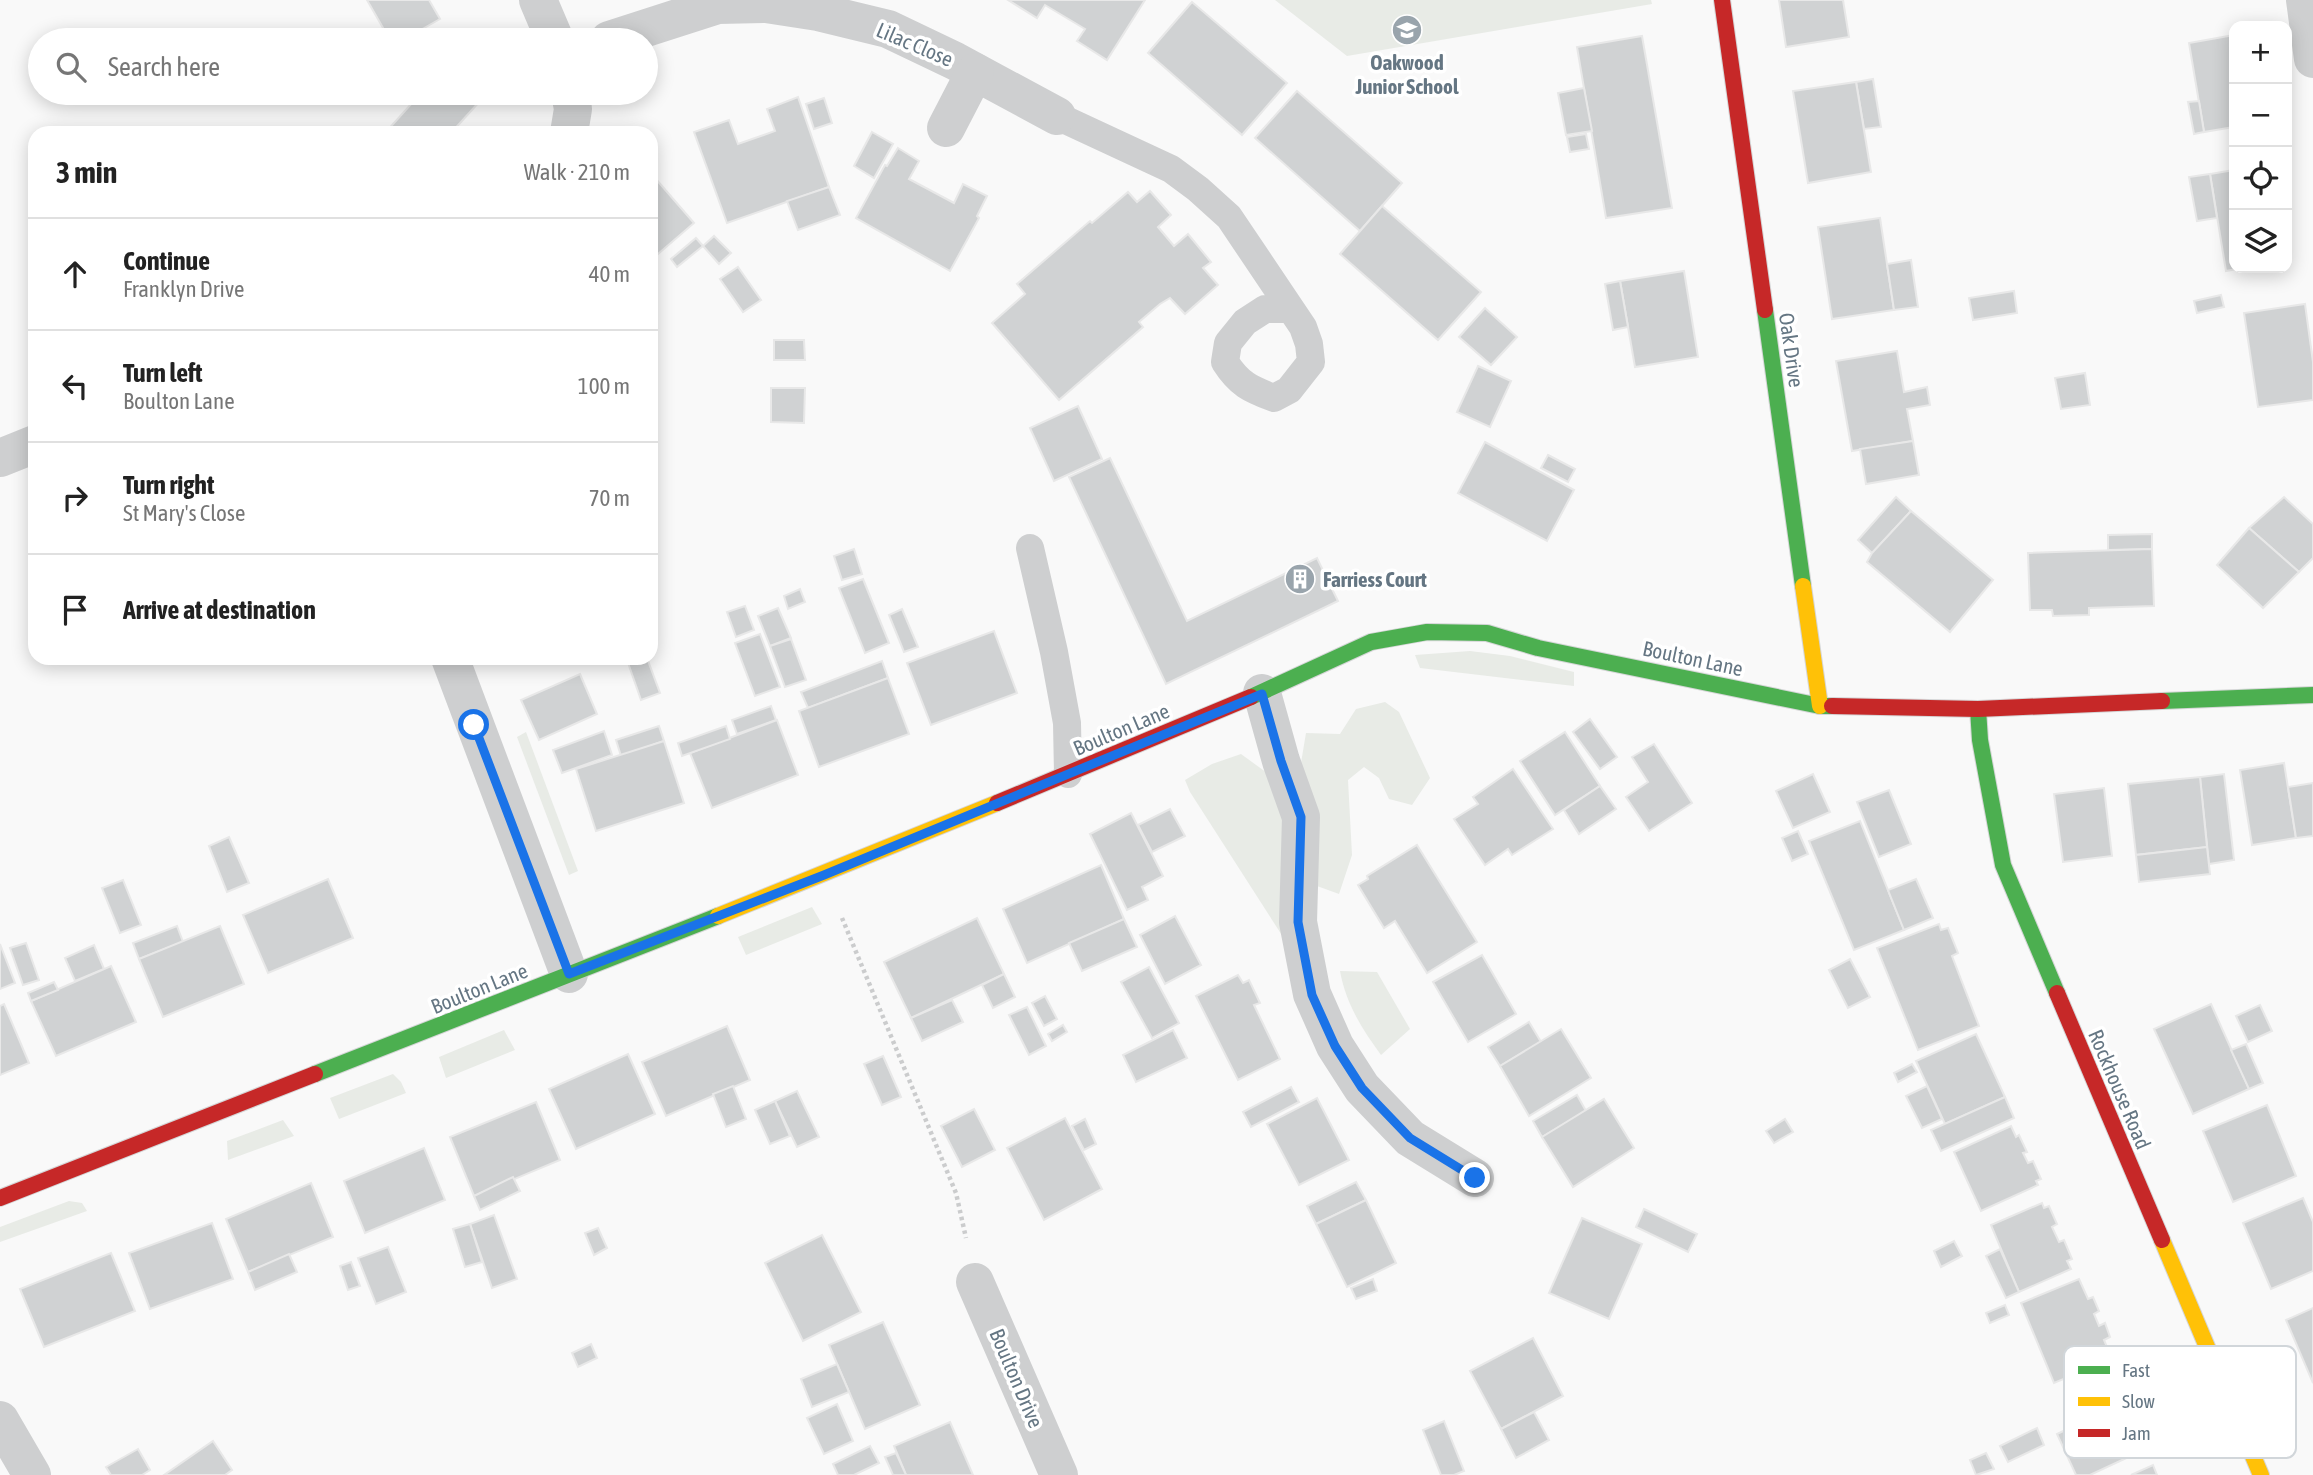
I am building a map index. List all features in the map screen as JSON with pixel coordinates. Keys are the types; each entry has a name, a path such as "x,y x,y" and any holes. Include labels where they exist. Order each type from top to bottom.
{"street":[{"path":"538,0 550,28"},
{"name":"Oak Drive","path":"1722,0 1820,706"},
{"path":"2305,0 2313,59"},
{"name":"Lilac Close","path":"646,28 718,5 766,4 818,12 888,29 1058,116"},
{"name":"Lilac Close","path":"946,128 975,72"},
{"path":"570,126 572,105"},
{"path":"0,458 28,447"},
{"name":"Boulton Lane","path":"0,1198 824,875 1262,694 1371,642 1427,632 1488,633 1538,648 1820,706 1978,709 2313,695"},
{"path":"453,665 569,974"},
{"path":"1262,694 1301,817 1298,922 1312,995 1335,1046 1362,1088 1410,1138 1475,1178"},
{"name":"Rockhouse Road","path":"1978,709 1980,740 2003,865 2206,1346"},
{"name":"Boulton Drive","path":"975,1282 1059,1475"},
{"path":"0,1420 32,1475"},
{"name":"Rockhouse Road","path":"2254,1458 2261,1475"}],"lane":[{"path":"1058,116 1171,169 1198,189 1229,216 1290,309"},
{"path":"1030,548 1067,723 1068,774"}],"path":[{"path":"824,875 956,1193 975,1282"}],"shaded area":[{"name":"Oakwood Junior School","path":"1275,0 1651,0 1652,4 1347,56"},
{"path":"1470,651 1510,656 1574,672 1574,686 1420,668 1415,655"},
{"path":"1385,702 1399,712 1430,778 1412,805 1389,799 1379,778 1364,767 1348,780 1352,855 1339,894 1317,886 1300,769 1306,733 1340,734 1356,709"},
{"path":"526,732 578,871 569,875 517,737"},
{"path":"1241,754 1274,778 1285,801 1285,940 1190,792 1185,780 1212,764"},
{"path":"812,907 822,924 746,955 738,937"},
{"path":"1340,971 1377,972 1410,1029 1381,1055 1356,1016"},
{"path":"504,1030 515,1050 446,1078 439,1057"},
{"path":"393,1074 406,1093 339,1119 330,1098"},
{"path":"283,1120 294,1136 228,1160 227,1141"},
{"path":"69,1201 82,1203 87,1211 0,1242 0,1227"}],"building":[{"path":"367,0 429,0 440,19 424,28 383,28"},
{"path":"1008,0 1145,0 1107,60 1077,41 1085,29 1045,5 1037,18"},
{"path":"1779,0 1843,0 1849,37 1786,47"},
{"path":"1192,2 1287,83 1242,135 1148,53"},
{"path":"1642,36 1672,208 1606,218 1577,47"},
{"path":"2229,36 2229,128 2204,132 2189,43"},
{"path":"1873,79 1881,127 1864,129 1856,82"},
{"path":"1856,82 1871,172 1808,183 1793,91"},
{"path":"1584,88 1592,131 1566,135 1558,93"},
{"path":"1297,91 1402,183 1360,231 1255,138"},
{"path":"798,97 829,187 727,223 694,132 729,120 738,144 775,131 767,109"},
{"path":"824,98 832,123 814,129 806,104"},
{"path":"2199,101 2204,132 2194,134 2188,102"},
{"path":"410,105 476,105 457,126 391,126"},
{"path":"872,132 893,144 874,178 854,166"},
{"path":"1586,134 1589,149 1570,152 1567,137"},
{"path":"898,148 919,161 909,179 954,203 963,184 987,196 977,216 979,218 950,271 856,218 885,165 887,166"},
{"path":"2229,171 2229,270 2226,271 2210,174"},
{"path":"2210,174 2217,218 2197,221 2189,177"},
{"path":"658,181 694,223 658,254"},
{"path":"829,187 840,215 798,230 787,201"},
{"path":"1150,191 1171,215 1158,227 1174,246 1188,234 1211,262 1203,268 1218,285 1185,314 1170,298 1160,304 1139,322 1143,327 1059,400 992,323 1025,294 1017,284 1090,221 1092,223 1128,192 1137,202"},
{"path":"1382,206 1481,292 1438,340 1340,254"},
{"path":"1880,218 1894,310 1832,319 1818,227"},
{"path":"714,236 731,253 719,264 703,246"},
{"path":"696,238 703,246 677,267 671,259"},
{"path":"1911,260 1918,307 1894,310 1887,264"},
{"path":"738,267 761,300 743,312 720,279"},
{"path":"1684,271 1698,357 1635,367 1620,281"},
{"path":"1620,281 1628,327 1613,330 1605,284"},
{"path":"2014,291 2017,313 1973,320 1969,298"},
{"path":"2221,295 2224,307 2197,313 2194,301"},
{"path":"2305,304 2313,362 2313,400 2258,407 2244,313"},
{"path":"1485,308 1517,337 1491,365 1459,337"},
{"path":"774,340 804,340 805,360 774,360"},
{"path":"1897,351 1904,392 1927,387 1930,405 1907,409 1913,441 1852,451 1836,361"},
{"path":"1478,366 1511,381 1490,427 1457,412"},
{"path":"2085,373 2090,405 2061,409 2055,378"},
{"path":"771,388 805,388 804,423 771,422"},
{"path":"1078,406 1102,459 1054,481 1030,428"},
{"path":"1913,441 1919,475 1866,484 1860,449"},
{"path":"1485,442 1574,490 1547,541 1458,493"},
{"path":"1548,455 1575,469 1568,482 1541,468"},
{"name":"Farriess Court","path":"1110,458 1187,621 1317,558 1338,601 1166,684 1069,477"},
{"path":"1896,497 1911,511 1872,553 1858,540"},
{"path":"2284,497 2313,524 2313,558 2299,572 2249,528"},
{"path":"1911,511 1993,580 1950,632 1867,562"},
{"path":"2249,528 2299,572 2263,608 2217,565"},
{"path":"2152,534 2152,549 2108,550 2108,535"},
{"path":"854,549 862,574 842,580 834,556"},
{"path":"2152,549 2154,606 2089,608 2089,615 2053,616 2052,610 2030,610 2028,553"},
{"path":"863,579 889,643 865,653 839,588"},
{"path":"800,589 805,602 788,609 784,596"},
{"path":"745,606 754,630 736,637 727,612"},
{"path":"778,608 791,638 770,646 758,616"},
{"path":"902,609 918,647 904,652 889,615"},
{"path":"994,631 1017,693 931,725 907,663"},
{"path":"760,634 780,687 755,696 735,643"},
{"path":"791,639 806,680 785,687 770,646"},
{"path":"882,661 888,678 808,708 801,692"},
{"path":"629,665 650,665 660,693 641,700"},
{"path":"580,674 597,714 539,740 521,700"},
{"path":"888,678 909,734 819,767 799,711"},
{"path":"771,706 776,720 737,734 732,720"},
{"path":"1590,719 1617,757 1600,769 1573,732"},
{"path":"777,720 798,775 712,808 690,753"},
{"path":"659,726 664,741 621,756 616,740"},
{"path":"726,726 730,739 682,756 678,743"},
{"path":"604,731 612,755 562,773 553,750"},
{"path":"1565,732 1600,786 1555,815 1520,761"},
{"path":"664,741 684,803 596,831 576,769"},
{"path":"1654,744 1692,803 1649,831 1626,797 1648,782 1632,757"},
{"path":"2284,763 2296,838 2252,845 2240,770"},
{"path":"1513,769 1553,829 1512,855 1508,849 1485,865 1454,819 1478,804 1473,797"},
{"path":"1813,774 1830,812 1793,828 1776,791"},
{"path":"2224,774 2234,860 2209,864 2200,777"},
{"path":"2200,777 2207,847 2136,855 2128,784"},
{"path":"2313,783 2313,836 2296,838 2288,787"},
{"path":"1600,786 1616,809 1579,834 1564,810"},
{"path":"2104,788 2112,856 2063,862 2054,794"},
{"path":"1889,790 1911,844 1879,857 1857,802"},
{"path":"1170,809 1185,836 1152,852 1138,825"},
{"path":"1131,813 1163,876 1142,887 1148,900 1127,910 1090,834"},
{"path":"1860,821 1904,930 1854,950 1809,841"},
{"path":"1798,831 1808,854 1792,861 1782,838"},
{"path":"229,837 249,883 227,892 209,846"},
{"path":"1417,845 1477,942 1427,973 1395,921 1384,928 1358,885 1368,879 1367,876"},
{"path":"2207,847 2210,874 2139,882 2136,855"},
{"path":"1101,865 1124,919 1027,963 1003,909"},
{"path":"328,879 353,938 268,973 243,915"},
{"path":"1916,879 1933,918 1904,930 1888,890"},
{"path":"123,880 141,925 120,933 102,888"},
{"path":"1175,916 1201,965 1165,984 1140,935"},
{"path":"977,918 1004,974 911,1018 884,962"},
{"path":"1124,919 1137,947 1082,971 1069,943"},
{"path":"1939,924 1941,930 1948,928 1958,953 1952,956 1979,1026 1918,1050 1877,948"},
{"path":"177,926 183,942 139,959 133,943"},
{"path":"220,926 244,984 163,1017 139,959"},
{"path":"26,943 39,980 23,985 10,948"},
{"path":"0,944 15,983 0,989"},
{"path":"94,945 104,969 75,981 65,958"},
{"path":"1482,955 1516,1014 1468,1042 1433,982"},
{"path":"1850,959 1870,997 1848,1008 1829,970"},
{"path":"111,966 136,1022 56,1056 31,1001"},
{"path":"1149,967 1179,1023 1152,1038 1121,982"},
{"path":"1004,974 1015,997 993,1008 982,985"},
{"path":"1238,975 1243,983 1249,980 1260,1003 1254,1005 1280,1059 1238,1080 1196,996"},
{"path":"54,982 58,990 31,1001 28,993"},
{"path":"1045,996 1057,1019 1044,1026 1032,1003"},
{"path":"952,1000 963,1022 922,1041 911,1018"},
{"path":"4,1004 29,1063 0,1075 0,1006"},
{"path":"2211,1004 2249,1089 2193,1114 2154,1029"},
{"path":"2260,1005 2272,1031 2248,1042 2236,1016"},
{"path":"1027,1007 1046,1046 1029,1055 1009,1015"},
{"path":"1529,1022 1541,1042 1500,1066 1488,1047"},
{"path":"1063,1025 1067,1032 1052,1041 1048,1034"},
{"path":"727,1026 750,1080 666,1116 642,1062"},
{"path":"1561,1029 1591,1078 1529,1116 1500,1066"},
{"path":"1173,1030 1187,1058 1136,1082 1123,1055"},
{"path":"1976,1034 2005,1097 1945,1124 1916,1061"},
{"path":"2246,1044 2263,1083 2249,1089 2231,1050"},
{"path":"628,1054 655,1114 576,1149 549,1089"},
{"path":"883,1056 901,1097 882,1105 864,1064"},
{"path":"1912,1064 1917,1072 1898,1082 1894,1073"},
{"path":"733,1086 746,1119 726,1127 713,1094"},
{"path":"1927,1086 1942,1119 1922,1128 1906,1096"},
{"path":"1291,1087 1299,1102 1251,1127 1243,1112"},
{"path":"797,1091 819,1137 797,1147 775,1101"},
{"path":"1577,1095 1586,1111 1542,1137 1533,1121"},
{"path":"2005,1097 2014,1118 1941,1151 1931,1130"},
{"path":"1317,1098 1349,1160 1299,1185 1267,1124"},
{"path":"1604,1099 1634,1148 1573,1187 1542,1137"},
{"path":"775,1101 790,1136 770,1144 755,1110"},
{"path":"536,1102 560,1160 474,1196 450,1137"},
{"path":"2267,1105 2296,1176 2233,1202 2203,1131"},
{"path":"974,1109 995,1150 962,1167 941,1126"},
{"path":"1065,1118 1102,1189 1044,1220 1007,1148"},
{"path":"1085,1119 1096,1144 1084,1150 1072,1126"},
{"path":"1785,1119 1793,1132 1774,1143 1766,1131"},
{"path":"2011,1126 2027,1152 2023,1153 2028,1163 2033,1161 2041,1179 2036,1181 2038,1185 1981,1211 1954,1152"},
{"path":"424,1148 445,1200 365,1233 344,1181"},
{"path":"513,1177 520,1191 480,1210 474,1196"},
{"path":"1356,1182 1366,1200 1316,1224 1307,1206"},
{"path":"311,1183 333,1237 248,1272 226,1219"},
{"path":"2303,1198 2313,1222 2313,1271 2271,1289 2243,1223"},
{"path":"1366,1200 1396,1263 1347,1287 1316,1224"},
{"path":"2042,1203 2044,1208 2049,1206 2057,1224 2052,1227 2059,1242 2064,1240 2072,1259 2067,1261 2071,1269 2019,1292 1991,1225"},
{"path":"1644,1209 1697,1234 1688,1252 1636,1227"},
{"path":"494,1215 517,1279 492,1288 470,1224"},
{"path":"1582,1218 1642,1244 1609,1319 1549,1293"},
{"path":"212,1223 233,1279 150,1309 129,1253"},
{"path":"470,1224 482,1262 465,1267 453,1229"},
{"path":"598,1228 607,1248 594,1255 585,1233"},
{"path":"822,1235 861,1312 803,1341 765,1263"},
{"path":"1954,1241 1962,1256 1941,1267 1934,1251"},
{"path":"388,1247 406,1292 376,1304 358,1258"},
{"path":"2000,1249 2019,1292 2006,1298 1986,1256"},
{"path":"111,1253 135,1311 44,1347 20,1289"},
{"path":"289,1254 297,1272 255,1290 248,1272"},
{"path":"351,1262 360,1286 348,1290 340,1266"},
{"path":"1373,1279 1377,1291 1356,1299 1351,1288"},
{"path":"2079,1279 2088,1299 2093,1297 2099,1311 2094,1314 2099,1326 2105,1323 2110,1337 2104,1340 2107,1346 2064,1346 2064,1379 2054,1383 2021,1303"},
{"path":"2005,1305 2009,1315 1990,1323 1986,1313"},
{"path":"2313,1308 2313,1383 2286,1320"},
{"path":"883,1322 920,1405 865,1429 829,1345"},
{"path":"1533,1338 1563,1396 1501,1429 1470,1371"},
{"path":"591,1344 597,1358 578,1367 572,1353"},
{"path":"837,1364 849,1392 812,1407 801,1379"},
{"path":"837,1404 853,1441 824,1454 807,1418"},
{"path":"1534,1412 1549,1440 1516,1458 1501,1429"},
{"path":"1444,1421 1464,1471 1454,1475 1441,1475 1423,1430"},
{"path":"950,1422 973,1475 906,1475 894,1446"},
{"path":"2037,1428 2044,1445 2008,1462 2000,1446"},
{"path":"2064,1431 2064,1449 2057,1434"},
{"path":"213,1441 232,1470 225,1475 164,1475"},
{"path":"870,1446 879,1463 854,1475 838,1475 833,1464"},
{"path":"138,1449 150,1470 142,1475 111,1475 106,1467"},
{"path":"896,1453 906,1475 893,1475 885,1457"},
{"path":"1986,1453 1994,1469 1976,1475 1970,1460"},
{"path":"2068,1458 2127,1458 2090,1475 2076,1475"},
{"path":"2153,1465 2157,1475 2131,1475"}],"traffic: fast":[{"path":"1765,310 1803,586"},
{"path":"1251,697 1371,642 1427,632 1487,633 1538,648 1820,706 1832,706"},
{"path":"2162,701 2313,695"},
{"path":"1978,709 1980,740 2003,865 2057,993"},
{"path":"315,1074 718,916"}],"traffic: slow":[{"path":"1803,586 1820,706"},
{"path":"718,916 997,803"},
{"path":"2162,1240 2207,1346"},
{"path":"2254,1458 2261,1475"}],"traffic: jam":[{"path":"1722,0 1765,310"},
{"path":"997,803 1251,697"},
{"path":"1832,706 1978,709 2162,701"},
{"path":"2057,993 2162,1240"},
{"path":"0,1198 315,1074"}],"place":[{"name":"Oakwood Junior School","path":"1407,30"},
{"name":"Farriess Court","path":"1300,579"}],"route":[{"path":"474,725 569,974 824,875 1262,694 1281,761 1301,817 1298,922 1312,995 1335,1046 1362,1088 1410,1138 1475,1178"}]}
